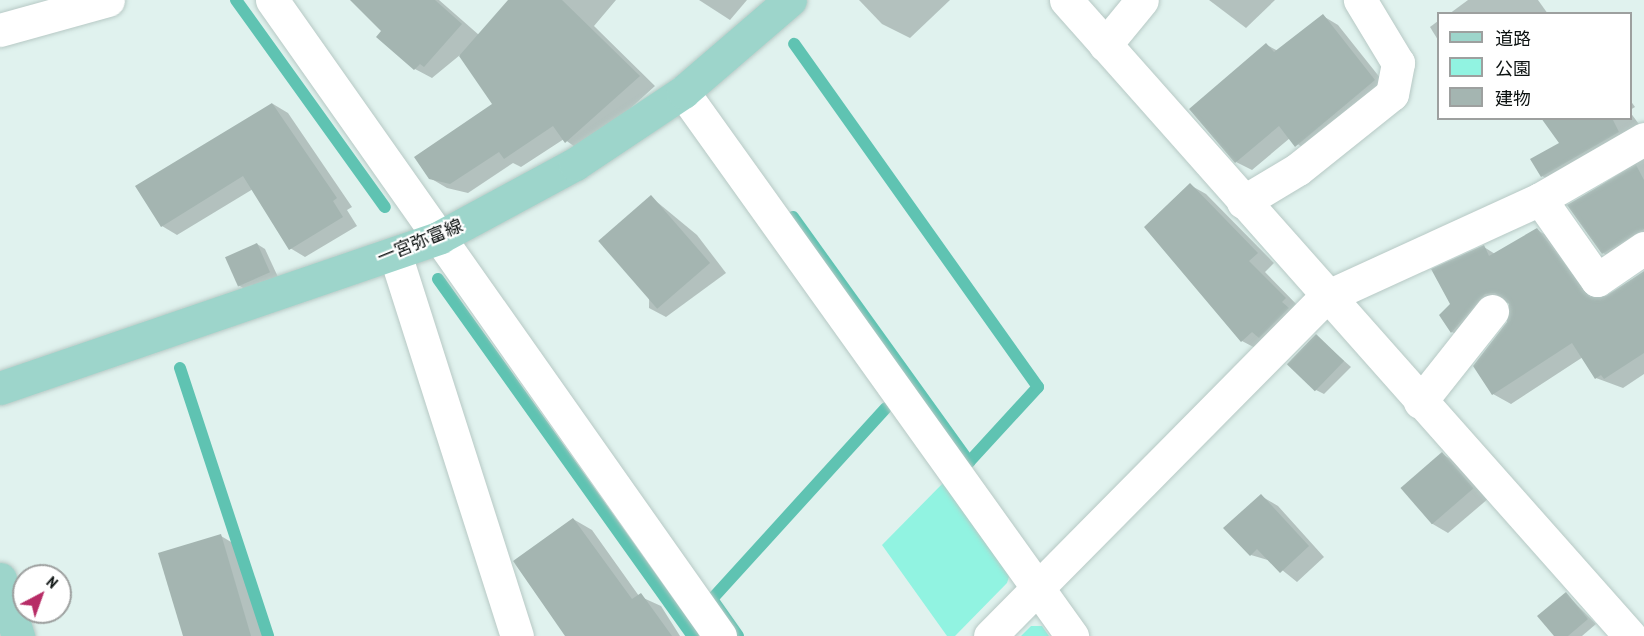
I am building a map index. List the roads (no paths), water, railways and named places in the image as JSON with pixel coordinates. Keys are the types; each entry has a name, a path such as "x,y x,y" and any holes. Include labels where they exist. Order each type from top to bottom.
{"main road":[{"name":"一宮弥富線","path":"0,388 440,237 575,164 683,92 790,0"},
{"path":"0,579 18,636"}],"street":[{"path":"0,30 108,0"},
{"path":"272,0 720,636"},
{"path":"1066,0 1326,297 1630,636"},
{"path":"1105,45 1142,0"},
{"path":"1243,202 1298,169 1392,94 1398,63 1360,0"},
{"path":"683,92 1072,636"},
{"path":"990,636 1326,297 1540,199 1644,140"},
{"path":"1540,199 1597,280 1644,248"},
{"path":"394,254 517,636"},
{"path":"1420,402 1492,311"}],"waterway":[{"path":"236,0 385,207"},
{"path":"793,217 969,462 1038,387 794,44"},
{"path":"438,279 693,636"},
{"path":"180,368 268,636"},
{"path":"738,636 712,599 886,408"}]}
